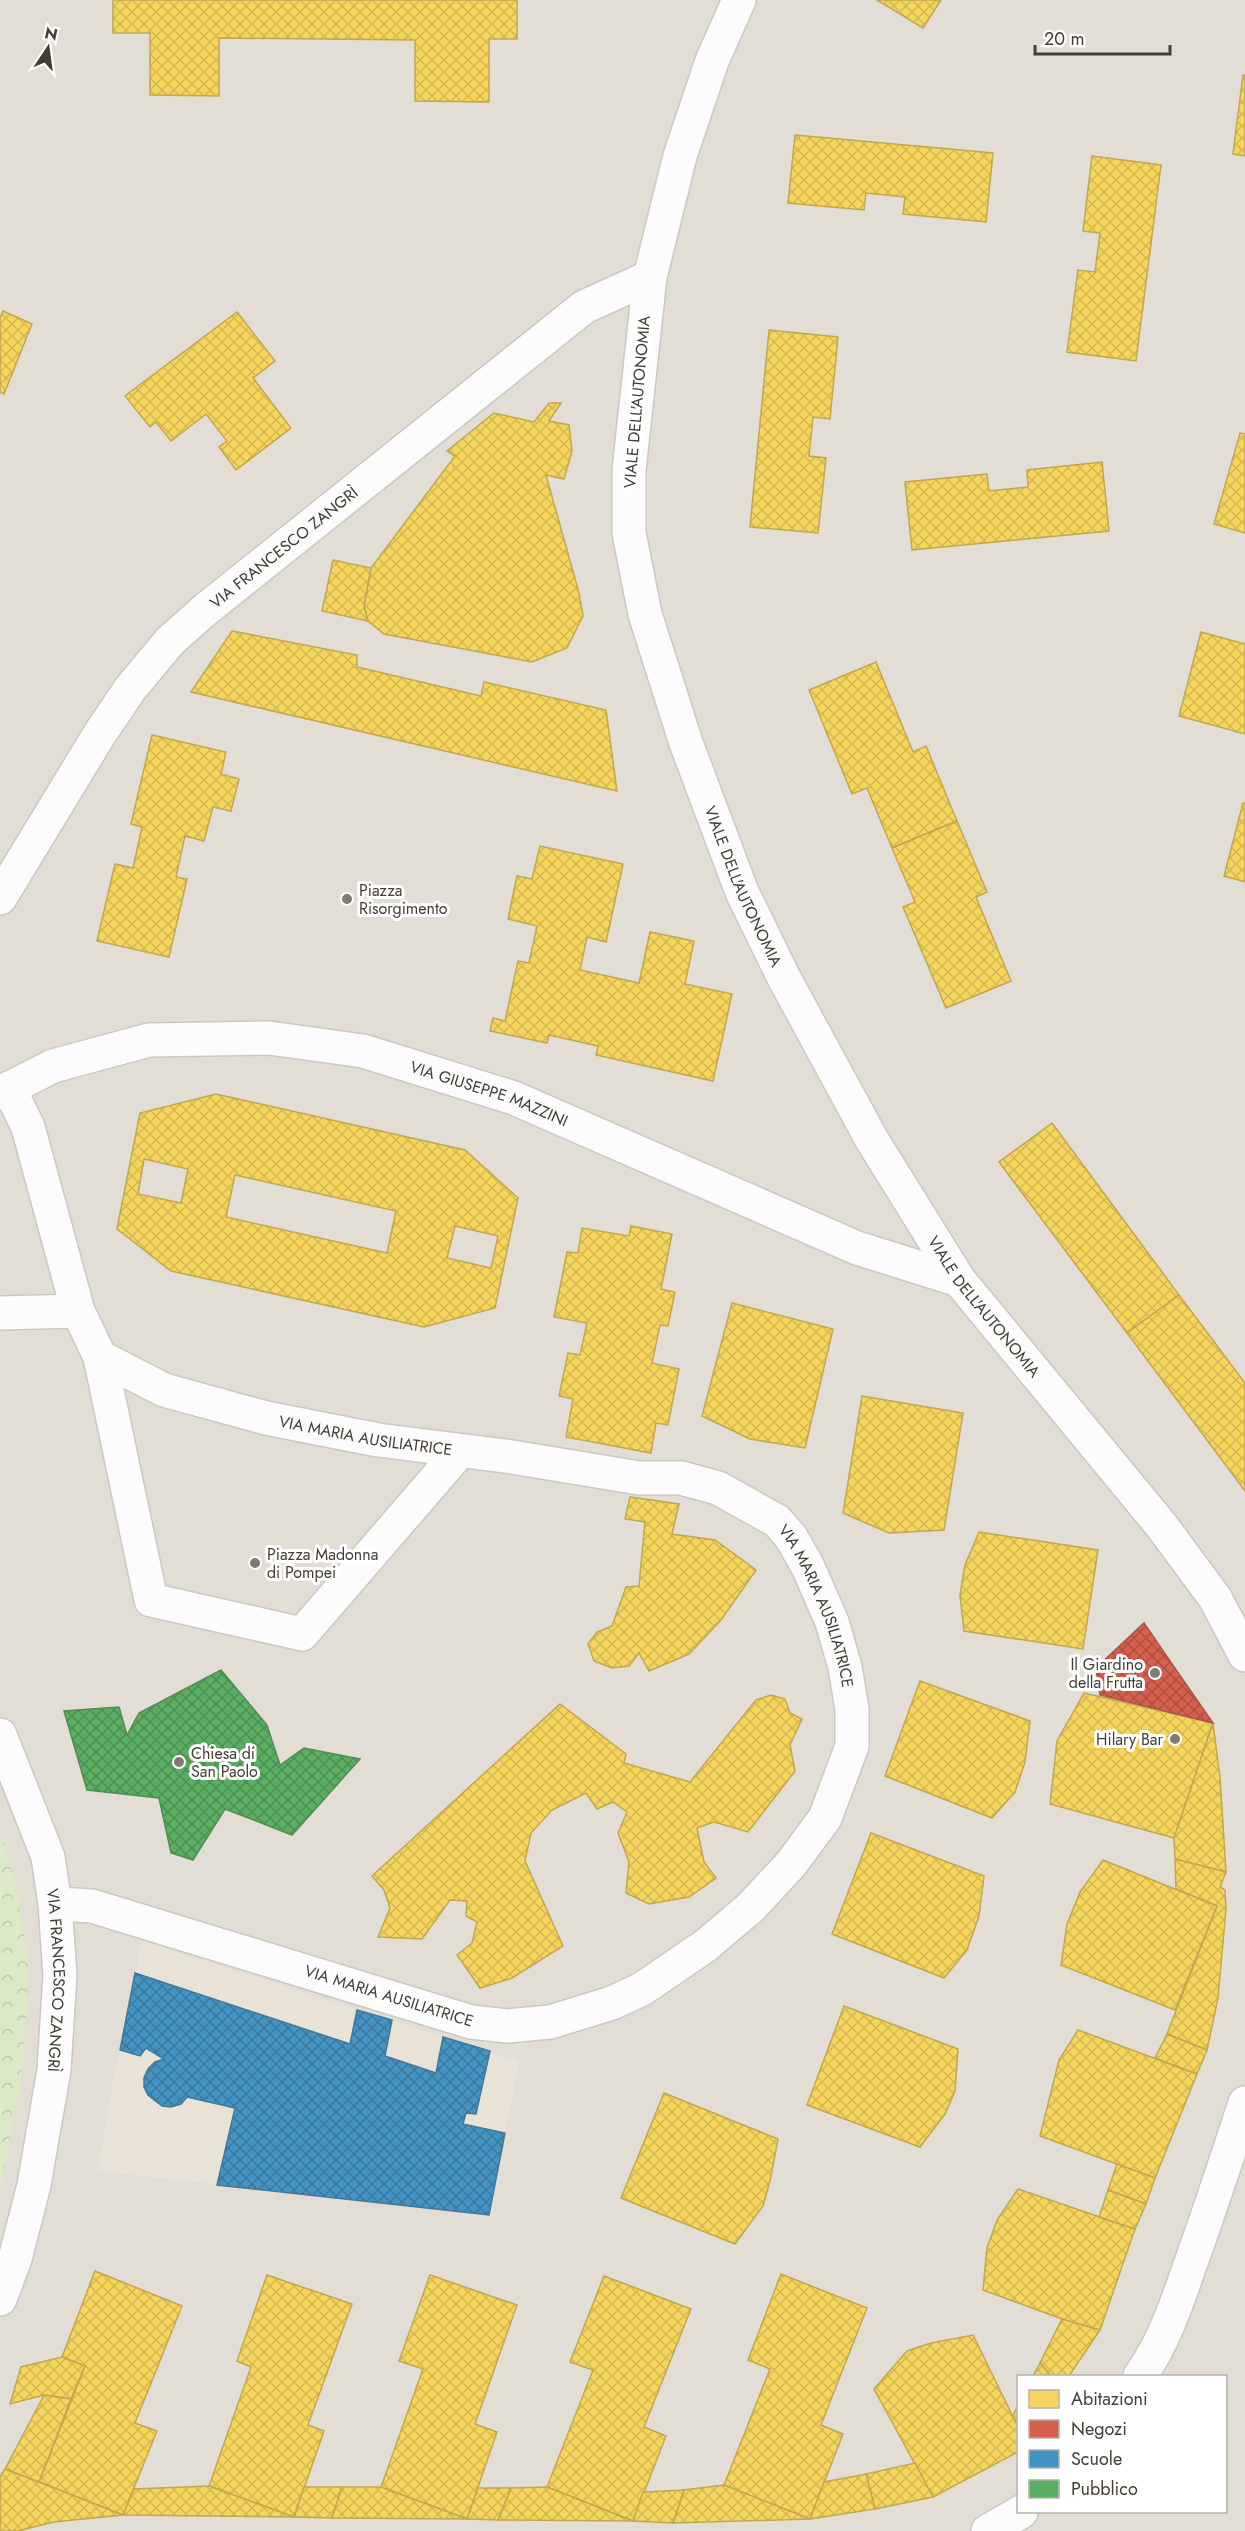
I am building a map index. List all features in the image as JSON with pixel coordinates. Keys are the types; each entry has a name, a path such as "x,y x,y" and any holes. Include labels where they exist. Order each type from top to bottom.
{"street":[{"name":"VIALE DELL'AUTONOMIA","path":"739,0 712,61 680,156 650,277 628,470 629,533 645,614 686,743 742,892 784,978 872,1140 959,1280 1161,1525 1215,1598 1245,1654"},
{"name":"VIA FRANCESCO ZANGRÌ","path":"0,898 99,735 130,689 170,641 205,610 584,307 650,277"},
{"name":"VIA GIUSEPPE MAZZINI","path":"4,1090 53,1065 149,1040 269,1038 363,1051 514,1098 857,1248 959,1280"},
{"path":"4,1090 28,1127 78,1311 100,1357 151,1600 302,1635 459,1452"},
{"path":"0,1313 78,1311"},
{"name":"VIA MARIA AUSILIATRICE","path":"56,1904 92,1906 103,1909 471,2022 507,2026 550,2022 612,2003 642,1989 705,1946 750,1908 792,1864 825,1818 852,1746 852,1709 845,1667 832,1622 808,1567 791,1537 777,1521 749,1504 718,1488 681,1478 639,1478 459,1452 378,1440 266,1418 164,1390 100,1357"},
{"name":"VIA FRANCESCO ZANGRÌ","path":"0,1735 48,1857 56,1904 60,1975 54,2070 34,2185 15,2259 0,2299"},
{"path":"1141,2375 1154,2357 1171,2319 1214,2200 1245,2103"},
{"path":"988,2531 1018,2513"}],"shaded area":[{"path":"0,0 1245,0 1245,2531 0,2531"},
{"path":"142,1941 519,2061 489,2215 98,2171 113,2081"}],"green space":[{"path":"0,1832 16,1885 29,1967 23,2066 0,2191"}],"building: Abitazioni":[{"path":"113,0 517,0 517,39 489,39 489,102 415,101 415,40 219,38 219,96 150,95 150,33 113,33"},
{"path":"877,0 941,0 923,28"},
{"path":"1243,75 1245,75 1245,156 1233,154"},
{"path":"795,135 993,153 986,222 903,214 905,197 866,193 864,210 788,203"},
{"path":"1092,156 1161,165 1136,361 1067,352 1078,270 1095,272 1100,233 1083,231"},
{"path":"3,311 32,324 4,394 0,392 0,318"},
{"path":"237,312 275,361 253,378 291,428 236,470 219,447 227,441 206,414 171,441 156,422 150,427 125,396"},
{"path":"769,330 838,337 830,419 813,417 809,456 826,458 818,533 750,527"},
{"path":"549,403 561,403 549,421 569,425 572,451 564,479 546,475 579,593 583,616 567,648 532,662 384,634 368,621 364,606 371,568 455,456 447,451 494,413 534,422"},
{"path":"1240,433 1245,434 1245,533 1214,524"},
{"path":"1102,462 1109,531 912,550 905,482 987,474 989,491 1028,487 1027,470"},
{"path":"333,560 371,568 364,606 368,621 322,611"},
{"path":"232,631 357,655 357,667 481,696 484,682 606,710 617,791 191,692"},
{"path":"1201,632 1245,644 1245,734 1179,716"},
{"path":"876,662 913,752 926,746 957,821 892,848 867,788 852,794 809,690"},
{"path":"152,735 226,752 221,774 239,779 231,811 213,807 204,841 185,836 176,877 187,879 169,957 97,941 115,864 133,868 142,827 131,824"},
{"path":"1243,803 1245,803 1245,882 1224,876"},
{"path":"957,821 987,892 976,897 1011,981 946,1008 903,907 915,902 892,848"},
{"path":"540,846 623,864 606,942 587,937 580,970 639,983 650,932 694,941 685,984 732,994 713,1081 596,1055 598,1046 549,1035 547,1043 490,1031 493,1018 505,1021 518,961 529,963 537,926 508,919 517,876 532,879"},
{"path":"216,1094 465,1150 518,1198 495,1308 424,1327 171,1271 117,1229 140,1113","holes":["144,1159 188,1169 181,1203 138,1194","235,1175 396,1211 387,1253 226,1217","455,1226 498,1236 491,1268 447,1258"]},
{"path":"1052,1123 1179,1295 1127,1333 999,1162"},
{"path":"631,1226 672,1234 661,1289 675,1292 668,1326 660,1325 652,1363 679,1369 668,1425 656,1423 651,1453 566,1437 573,1399 559,1396 568,1353 580,1355 587,1323 554,1317 567,1252 578,1253 582,1228 629,1236"},
{"path":"1179,1295 1245,1383 1245,1491 1127,1333"},
{"path":"732,1303 833,1329 805,1448 750,1439 702,1416"},
{"path":"862,1396 963,1413 944,1530 889,1533 843,1513"},
{"path":"630,1497 679,1504 672,1534 715,1540 756,1570 721,1620 689,1654 649,1671 639,1653 629,1666 612,1668 594,1661 588,1644 597,1632 612,1626 626,1587 639,1586 645,1522 625,1519"},
{"path":"979,1532 1098,1550 1083,1649 964,1631 960,1595 965,1565"},
{"path":"920,1681 1030,1721 1025,1762 1015,1792 992,1818 885,1776"},
{"path":"1084,1693 1213,1723 1174,1838 1050,1804 1057,1741"},
{"path":"771,1695 785,1699 790,1713 802,1719 790,1745 795,1771 748,1832 714,1822 697,1828 704,1862 716,1878 689,1897 649,1904 626,1893 629,1862 618,1833 627,1812 613,1802 597,1809 586,1793 552,1810 531,1833 525,1861 563,1946 512,1978 480,1988 457,1955 472,1943 477,1922 466,1916 467,1901 450,1900 422,1939 378,1937 390,1908 384,1890 372,1876 560,1704 626,1754 624,1763 690,1782 756,1700"},
{"path":"1213,1723 1220,1778 1226,1872 1175,1859 1174,1838"},
{"path":"871,1833 984,1876 979,1916 967,1950 944,1978 832,1934"},
{"path":"1175,1859 1226,1872 1220,1887 1225,1890 1226,1909 1218,1998 1207,2050 1167,2034 1217,1906 1176,1889"},
{"path":"1103,1860 1217,1906 1175,2010 1061,1965 1067,1924 1080,1892"},
{"path":"844,2006 958,2049 955,2091 945,2114 920,2147 807,2105"},
{"path":"1078,2030 1197,2074 1155,2178 1040,2136 1059,2060"},
{"path":"1167,2034 1207,2050 1197,2074 1155,2058"},
{"path":"664,2093 778,2139 763,2206 735,2244 621,2198"},
{"path":"1117,2164 1155,2178 1146,2204 1108,2190"},
{"path":"1018,2189 1135,2229 1100,2330 1062,2319 983,2290 987,2248 997,2220"},
{"path":"1108,2190 1146,2204 1135,2229 1099,2217"},
{"path":"95,2271 182,2306 135,2423 157,2431 123,2515 39,2482 85,2366 62,2357"},
{"path":"781,2274 867,2308 821,2425 843,2434 810,2519 724,2485 770,2369 748,2360"},
{"path":"267,2275 352,2304 308,2425 324,2431 294,2517 209,2486 251,2367 237,2361"},
{"path":"430,2275 517,2305 475,2424 497,2432 467,2519 381,2487 423,2369 399,2361"},
{"path":"604,2276 691,2309 644,2427 666,2436 633,2521 547,2487 593,2370 570,2362"},
{"path":"1062,2319 1100,2330 1070,2375 1050,2375 1040,2363"},
{"path":"973,2335 1017,2425 1017,2453 933,2497 874,2389 907,2351 931,2343"},
{"path":"62,2357 85,2366 71,2399 44,2395 10,2404 21,2367"},
{"path":"1040,2363 1050,2375 1034,2375"},
{"path":"44,2395 71,2399 39,2482 5,2469"},
{"path":"1017,2407 1017,2425 1013,2416"},
{"path":"915,2463 933,2497 875,2509 866,2474"},
{"path":"5,2469 123,2515 54,2522 17,2531 0,2531 0,2477"},
{"path":"866,2474 875,2509 810,2519 824,2482"},
{"path":"724,2485 810,2519 673,2523 684,2490"},
{"path":"209,2486 294,2517 123,2515 134,2489"},
{"path":"304,2487 342,2487 332,2518 294,2517"},
{"path":"342,2487 381,2487 467,2519 332,2518"},
{"path":"547,2487 633,2521 498,2520 511,2488"},
{"path":"478,2488 511,2488 498,2520 467,2519"},
{"path":"684,2490 673,2523 633,2521 643,2492"}],"building: Negozi":[{"path":"1144,1623 1213,1723 1100,1695 1096,1668"}],"building: Scuole":[{"path":"135,1973 350,2044 357,2010 392,2020 385,2056 436,2073 443,2037 490,2051 476,2114 466,2113 463,2124 505,2133 489,2215 217,2185 235,2108 187,2097 181,2104 171,2107 162,2106 148,2095 144,2087 144,2078 148,2069 155,2062 164,2059 146,2048 140,2056 120,2050"}],"building: Pubblico":[{"name":"Chiesa di San Paolo","path":"221,1670 267,1725 280,1765 304,1748 360,1759 292,1835 225,1809 193,1860 171,1853 159,1798 87,1790 64,1711 119,1707 127,1735 139,1713"}],"place":[{"name":"Piazza Risorgimento","path":"347,899"},
{"name":"Piazza Madonna di Pompei","path":"255,1563"},
{"name":"Il Giardino della Frutta","path":"1155,1673"},
{"name":"Hilary Bar","path":"1175,1739"},
{"name":"Chiesa di San Paolo","path":"179,1762"}]}
